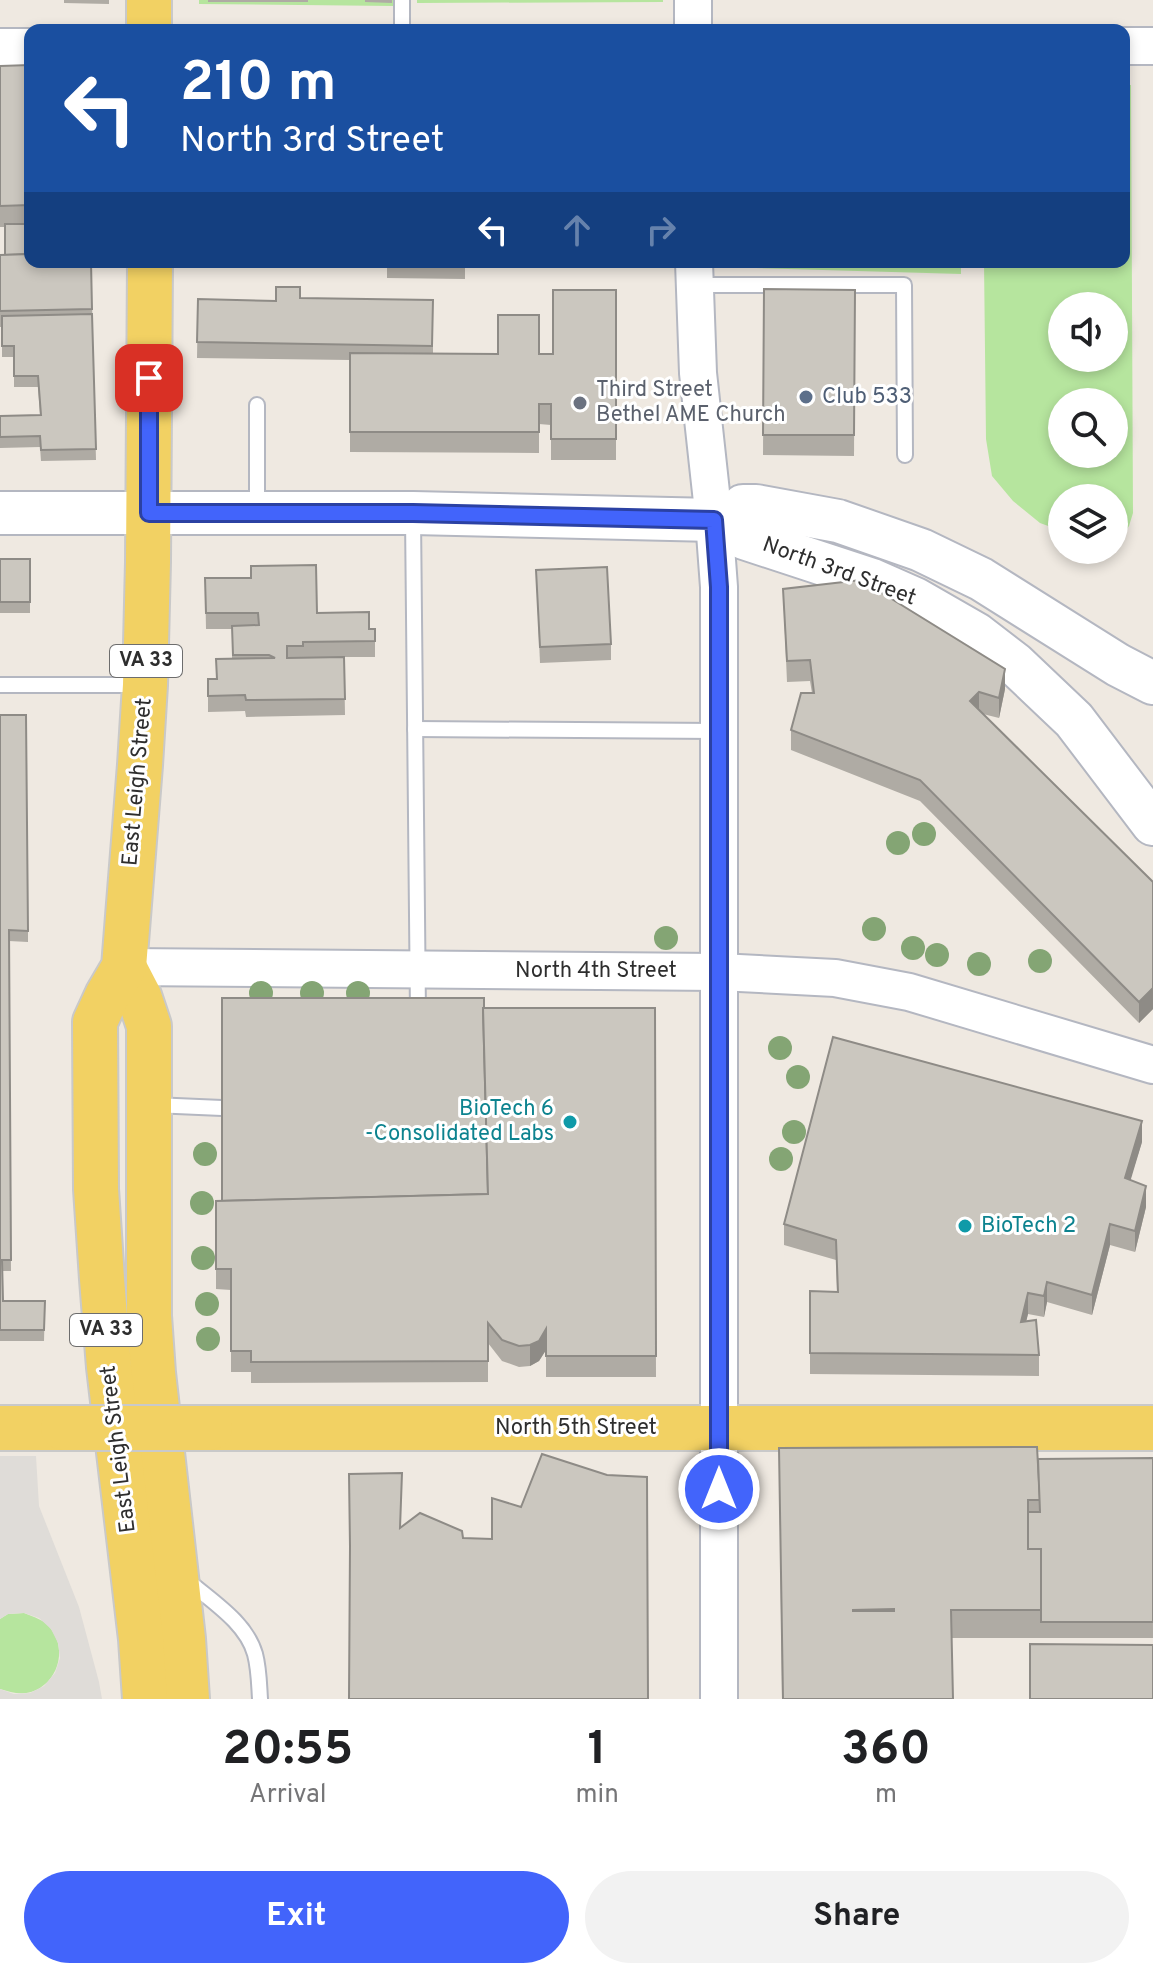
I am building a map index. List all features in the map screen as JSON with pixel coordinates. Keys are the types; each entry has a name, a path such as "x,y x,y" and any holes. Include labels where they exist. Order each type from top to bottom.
{"main road":[{"path":"149,0 149,24"},
{"name":"East Leigh Street","path":"145,1699 141,1639 109,1367 96,1189 95,1022 124,967 145,685 150,268"},
{"name":"North 3rd Street","path":"0,513 413,513 723,520 743,506 756,506 838,521 921,550 981,579 1118,665 1153,683"},
{"name":"North 3rd Street","path":"723,520 744,538 872,580 915,599 976,634 1015,664 1074,720 1153,824"},
{"name":"East Leigh Street","path":"124,967 139,996 149,1026 149,1316 187,1699"},
{"name":"North 5th Street","path":"0,1428 1153,1428"}],"street":[{"path":"693,0 693,24"},
{"path":"1130,46 1153,46"},
{"path":"0,47 24,47"},
{"path":"694,273 698,373 723,520 719,587 719,1699"},
{"name":"North 4th Street","path":"124,967 719,972 835,978 909,992 1153,1065"}],"lane":[{"path":"402,0 402,24"},
{"path":"694,273 904,285 905,455"},
{"path":"257,405 257,513"},
{"path":"413,513 418,1014"},
{"path":"0,685 145,685"},
{"path":"415,729 719,731"},
{"path":"148,1105 222,1108"},
{"path":"176,1570 232,1618 250,1642 258,1668 260,1699"}],"green space":[{"path":"199,0 393,0 393,6 199,4"},
{"path":"417,0 663,0 663,2 417,3"},
{"path":"1131,85 1133,513 1129,526 1128,484 1048,484 1048,526 1013,501 992,476 986,439 984,268 1130,268"},
{"path":"756,268 961,268 961,274"},
{"path":"24,1613 49,1626 59,1647 59,1656 47,1682 31,1692 19,1693 0,1689 0,1619 8,1614"}],"shaded area":[{"path":"0,1456 36,1456 39,1506 79,1607 102,1699 0,1699 0,1689 14,1694 30,1693 44,1686 55,1673 60,1658 58,1643 51,1629 39,1618 24,1613 8,1614 0,1619"}],"building":[{"path":"24,65 24,205 0,206 0,66"},
{"path":"5,224 24,224 24,254 5,255"},
{"path":"24,254 24,268 91,268 92,309 0,311 0,255"},
{"path":"276,287 300,287 300,298 433,300 432,346 197,342 198,299 276,301"},
{"path":"764,289 855,290 854,435 763,435"},
{"path":"553,290 616,290 616,439 551,439 551,404 539,404 539,432 350,432 350,353 498,354 498,315 539,315 539,354 553,354"},
{"path":"92,314 96,449 41,450 40,436 0,437 0,416 41,415 38,376 14,376 14,346 2,346 2,316"},
{"path":"0,559 30,559 30,602 0,602"},
{"path":"316,565 317,613 369,612 369,629 375,629 375,641 303,642 303,646 287,646 287,658 344,657 345,699 246,700 245,695 208,696 208,679 217,679 216,659 275,658 269,655 233,655 232,626 259,625 258,613 206,613 205,578 251,578 251,566"},
{"path":"607,567 611,644 540,647 536,570"},
{"path":"861,580 1005,669 999,698 979,692 970,701 1153,882 1153,988 1139,1002 920,780 791,730 801,693 814,693 810,660 787,661 783,589"},
{"path":"0,715 26,715 28,931 9,930 11,1260 2,1260 3,1301 45,1301 44,1330 0,1330"},
{"path":"222,998 484,998 488,1194 222,1201"},
{"name":"BioTech 6 -Consolidated Labs","path":"483,1008 655,1008 656,1356 546,1356 546,1329 539,1341 519,1346 502,1340 488,1323 488,1361 251,1362 251,1351 231,1351 231,1269 216,1269 216,1201 488,1194"},
{"name":"BioTech 2","path":"833,1037 1142,1121 1125,1178 1146,1186 1135,1231 1110,1224 1092,1295 1047,1282 1044,1296 1028,1293 1021,1322 1036,1320 1039,1355 810,1353 810,1291 838,1292 836,1240 784,1224"},
{"path":"1037,1447 1040,1500 1028,1500 1028,1549 1041,1549 1041,1610 951,1610 953,1699 783,1699 779,1448","holes":["894,1609 853,1611 853,1610"]},
{"path":"542,1454 607,1475 647,1477 648,1699 349,1699 349,1474 402,1473 400,1528 420,1513 462,1531 463,1538 492,1539 492,1498 521,1507"},
{"path":"1153,1458 1153,1622 1041,1622 1041,1549 1028,1549 1028,1512 1040,1512 1038,1459"},
{"path":"1030,1644 1153,1645 1153,1699 1030,1699"}],"place":[{"name":"Club 533","path":"806,397"},
{"name":"Third Street Bethel AME Church","path":"580,403"},
{"name":"BioTech 6 -Consolidated Labs","path":"570,1122"},
{"name":"BioTech 2","path":"965,1226"}],"route":[{"path":"149,378 149,513 413,513 714,520 719,587 719,1489"}]}
